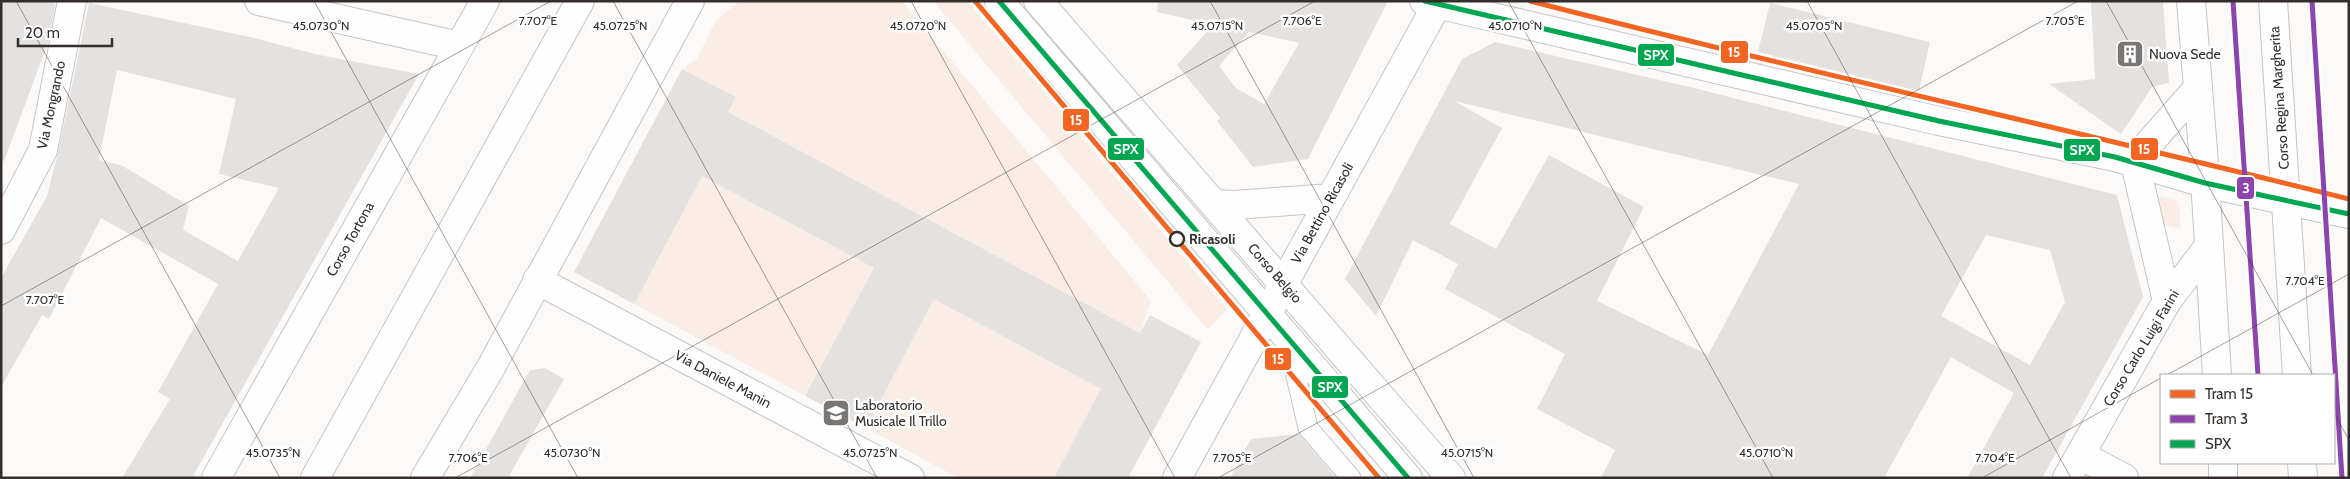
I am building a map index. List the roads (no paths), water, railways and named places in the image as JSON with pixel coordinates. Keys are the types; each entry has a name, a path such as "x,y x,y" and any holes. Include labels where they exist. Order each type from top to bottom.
{"street":[{"name":"Via Mongrando","path":"1,230 8,202 43,150 72,1"},
{"path":"259,1 459,46"},
{"name":"Corso Tortona","path":"216,478 485,1"},
{"path":"315,478 580,1"},
{"path":"425,478 490,369 690,1"},
{"path":"999,1 1408,478"},
{"name":"Corso Belgio","path":"1038,1 1451,478"},
{"path":"2191,1 2217,374"},
{"name":"Corso Regina Margherita","path":"2273,1 2297,374"},
{"path":"1433,2 1938,121 2115,157 2205,183 2349,214"},
{"name":"Via Bettino Ricasoli","path":"1177,478 1331,198 1433,2"},
{"path":"2135,162 2198,88"},
{"path":"2135,162 2167,301"},
{"path":"1215,204 1233,205 1331,198"},
{"name":"Corso Carlo Luigi Farini","path":"2124,478 2074,466 2167,301 2209,246"},
{"name":"Via Daniele Manin","path":"537,280 910,478"},
{"path":"2222,464 2224,478"},
{"path":"2302,464 2303,478"}],"lane":[{"path":"1287,337 1308,428 1351,478"}],"tram line":[{"name":"15","path":"975,1 1379,478"},
{"name":"15","path":"1530,1 1734,52 2349,199"},
{"name":"3","path":"2233,1 2258,374"},
{"name":"3","path":"2312,1 2342,478"}],"place":[{"name":"Nuova Sede","path":"2130,54"},
{"name":"Ricasoli","path":"1177,239"},
{"name":"Laboratorio Musicale Il Trillo","path":"836,413"}]}
